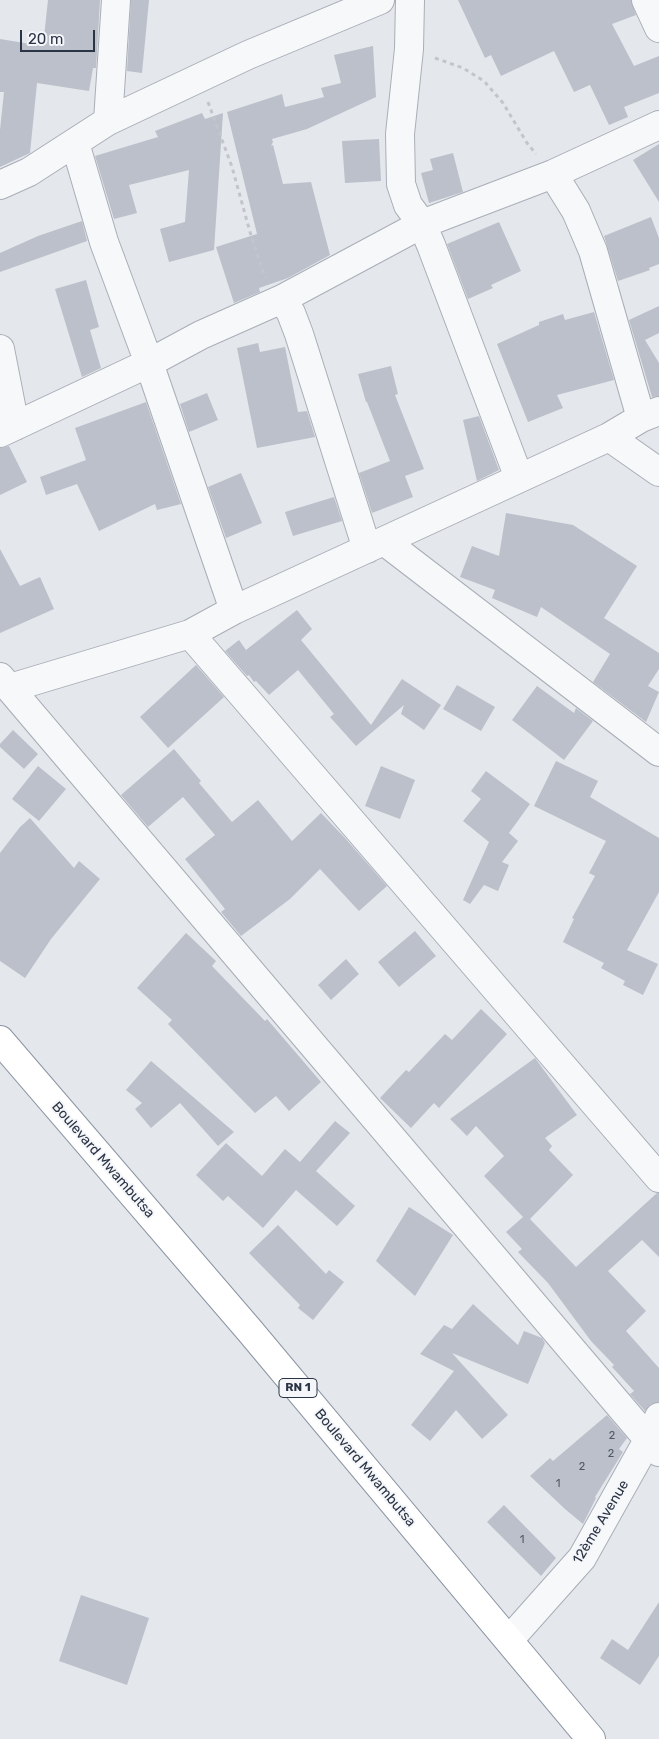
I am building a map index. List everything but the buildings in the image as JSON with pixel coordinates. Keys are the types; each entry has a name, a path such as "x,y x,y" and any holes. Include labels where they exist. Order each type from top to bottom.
{"highway":[{"name":"Boulevard Mwambutsa","path":"0,1040 250,1331 591,1739"}],"street":[{"path":"108,121 116,0"},
{"path":"0,185 29,172 108,121 199,78 380,0"},
{"path":"410,0 409,49 400,134 401,184 408,205 422,224 431,244 519,478"},
{"path":"646,0 659,28"},
{"path":"0,349 7,429 148,363 201,335 282,299 422,224 553,174 659,125"},
{"path":"75,143 104,242 234,610"},
{"path":"553,174 576,211 593,251 650,415 609,437 234,610 190,634 5,682 655,1436"},
{"path":"282,299 292,313 376,545 659,752"},
{"path":"609,437 659,472"},
{"path":"190,634 659,1178"},
{"name":"12ème Avenue","path":"509,1640 582,1558 655,1436"}],"path":[{"path":"409,49 463,68 484,81 503,103 527,143 553,174"},
{"path":"199,78 232,167 262,272 272,289 282,299"}]}
